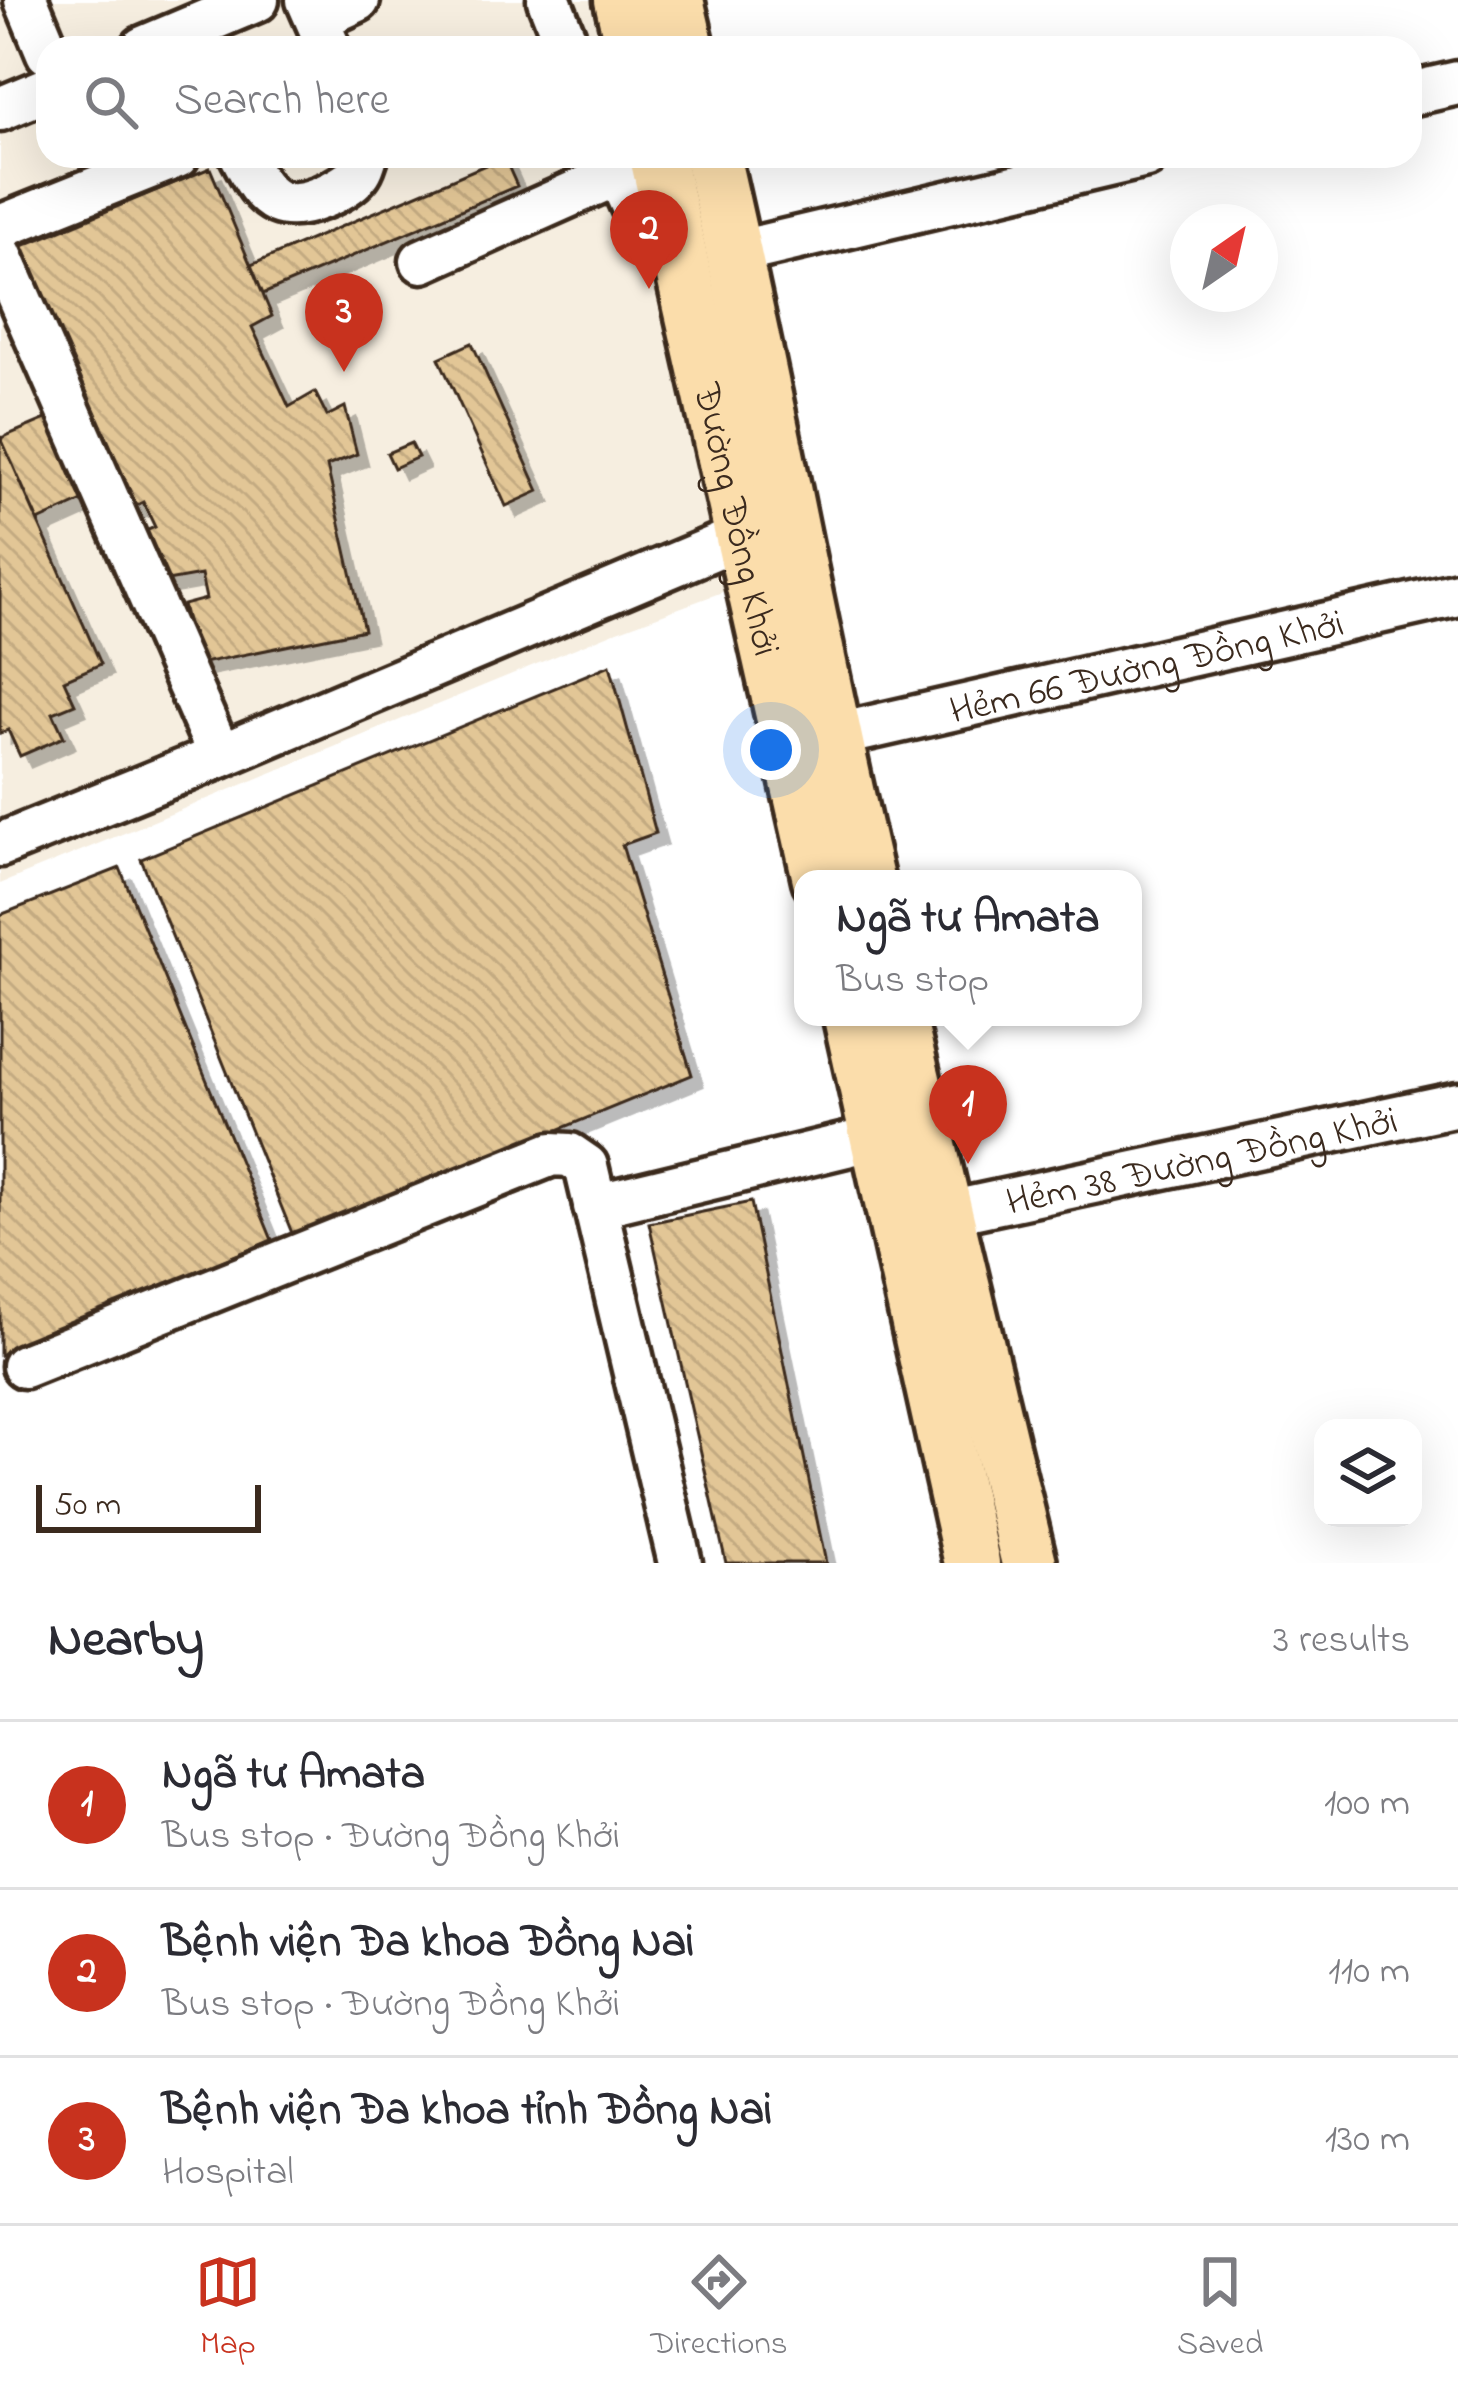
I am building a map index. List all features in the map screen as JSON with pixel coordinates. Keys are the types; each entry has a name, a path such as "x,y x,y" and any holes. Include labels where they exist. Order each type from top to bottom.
{"main road":[{"path":"622,0 630,36"},
{"path":"676,0 684,36"},
{"name":"Đường Đồng Khởi","path":"631,168 679,253 742,536 810,738 862,870"},
{"name":"Đường Đồng Khởi","path":"715,168 735,253 810,738 819,870"},
{"path":"853,1026 973,1563"},
{"path":"900,1026 1029,1563"}],"street":[{"path":"26,0 41,36"},
{"path":"191,25 256,0"},
{"path":"318,22 358,0"},
{"path":"550,0 564,36"},
{"path":"1422,91 1458,83"},
{"path":"0,109 36,94"},
{"path":"0,227 147,168"},
{"path":"249,168 274,200 302,206 350,182 362,168"},
{"path":"422,261 616,168"},
{"path":"735,253 1095,168"},
{"path":"0,254 220,756"},
{"path":"0,845 742,536"},
{"name":"Hẻm 66 Đường Đồng Khởi","path":"810,738 1458,593"},
{"name":"Hẻm 38 Đường Đồng Khởi","path":"944,1214 1458,1104"},
{"path":"596,1206 879,1137"},
{"path":"24,1366 552,1154 570,1155 586,1166 680,1563"}],"shaded area":[{"path":"0,0 605,0 613,36 36,36 36,168 643,168 736,587 617,631 0,884"}],"building":[{"path":"210,168 272,316 252,327 289,407 315,392 327,416 345,407 357,454 327,466 364,630 198,664 183,605 206,599 201,575 156,583 141,533 155,527 143,502 131,508 20,247"},
{"path":"478,168 509,168 517,186 263,294 251,265"},
{"path":"472,343 539,491 506,506 439,358"},
{"path":"86,402 120,484 38,521 1,438"},
{"path":"0,436 101,664 64,680 75,704 53,713 64,737 20,756 8,730 0,733"},
{"path":"411,443 418,457 394,468 387,453"},
{"path":"610,665 656,833 622,845 692,1075 294,1238 141,859"},
{"path":"120,868 272,1240 0,1355 0,915"},
{"path":"751,1202 826,1563 726,1563 649,1223"}],"place":[{"name":"Bệnh viện Đa khoa Đồng Nai","path":"649,289"},
{"name":"Bệnh viện Đa khoa tỉnh Đồng Nai","path":"344,372"},
{"name":"Ngã tư Amata","path":"968,1164"}]}
